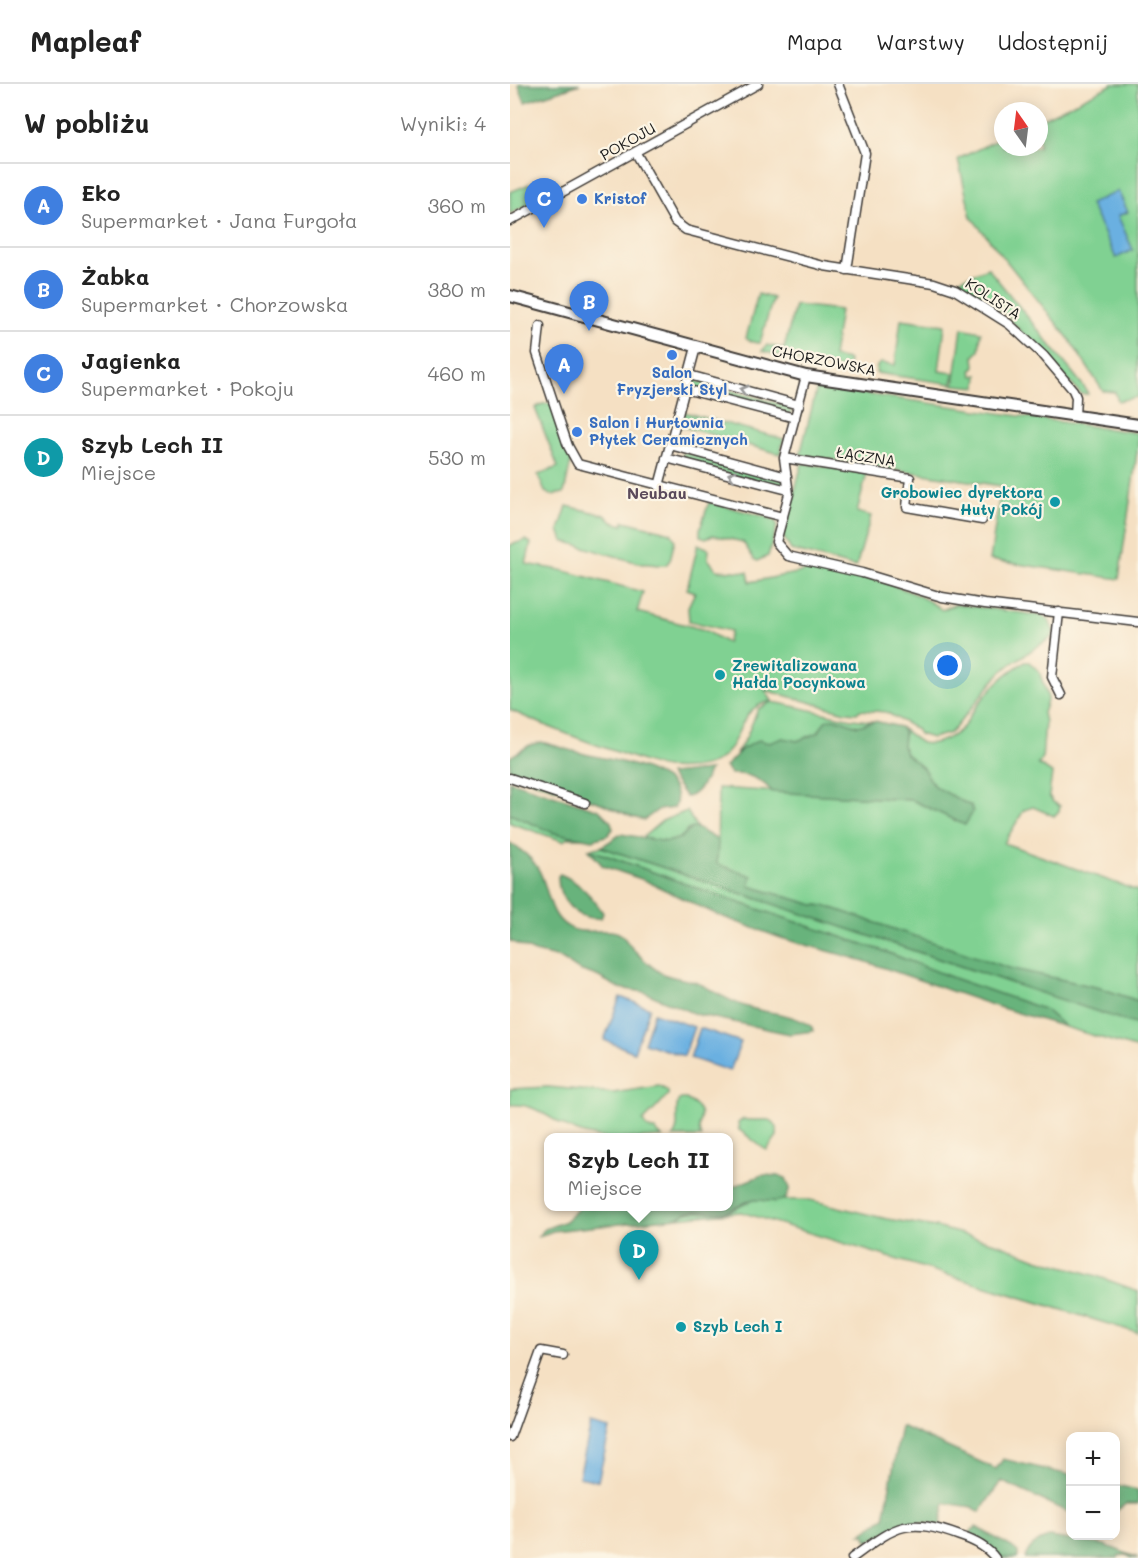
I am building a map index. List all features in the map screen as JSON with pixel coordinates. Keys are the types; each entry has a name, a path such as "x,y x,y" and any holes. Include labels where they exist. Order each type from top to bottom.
{"street":[{"name":"POKOJU","path":"510,221 758,84"},
{"path":"838,84 865,153 847,270"},
{"name":"KOLISTA","path":"636,153 680,227 748,247 847,270 943,285 955,290 1021,333 1064,378 1076,397 1075,416"},
{"name":"CHORZOWSKA","path":"510,296 806,376 1138,425"},
{"path":"540,326 537,353 573,460 578,464 783,517"},
{"path":"659,486 696,347"},
{"path":"689,375 799,405"},
{"path":"806,376 784,458 788,490 776,542 788,556 862,573 942,597 1138,622"},
{"path":"685,389 795,418"},
{"path":"670,445 787,477"},
{"path":"666,458 788,490"},
{"name":"ŁĄCZNA","path":"784,458 910,478 908,507 982,520"},
{"path":"1059,612 1052,677 1061,695"},
{"path":"510,778 585,803"},
{"path":"510,1437 542,1351 563,1355"},
{"path":"852,1558 888,1532 911,1525 934,1526 964,1537 986,1548 995,1558"}],"green space":[{"path":"518,84 580,84 525,102"},
{"path":"1113,84 1138,84 1138,397 1118,401 1115,392 1103,391 1069,339 971,217 958,159 994,141 994,156 1048,156 1048,116"},
{"path":"544,178 551,192 510,214 510,192"},
{"path":"988,268 1088,394 1081,394 1011,321 1010,317 953,282"},
{"path":"758,294 773,298 760,343 746,338"},
{"path":"795,305 840,310 833,357 849,360 847,369 807,363 762,351 767,345 784,349"},
{"path":"901,319 945,325 939,371 954,373 952,384 876,373 880,363 895,365"},
{"path":"962,328 981,332 979,351 974,356 975,366 971,371 973,376 978,375 977,387 954,385"},
{"path":"693,380 792,407 790,415 690,388"},
{"path":"817,387 1138,433 1119,579 990,560 1001,486 800,455"},
{"path":"553,403 572,457 564,493 551,495 545,492 538,475 558,467 535,408 542,404"},
{"path":"684,412 784,439 780,454 680,426"},
{"path":"683,452 787,477 788,490 681,462"},
{"path":"802,463 867,473 857,512 871,516 856,567 791,550 783,536"},
{"path":"709,502 770,518 776,522 777,526 768,556 757,561 743,542 713,535 706,538 700,536"},
{"path":"567,506 605,515 612,522 623,525 624,521 671,533 675,540 670,560 666,565 642,564 563,541 559,530"},
{"path":"526,540 531,543 526,564 561,570 643,592 637,612 705,630 727,643 731,631 689,621 688,607 695,592 687,589 698,544 709,549 708,559 717,570 748,572 750,582 807,571 803,561 894,586 942,610 956,604 1044,616 1049,620 1054,632 1052,637 999,674 950,733 932,738 919,734 916,729 886,712 860,710 857,713 845,712 765,690 772,701 760,704 752,710 728,751 720,759 694,768 662,767 570,735 510,710 510,545"},
{"path":"1025,662 1029,662 1039,671 1048,698 1043,713 1045,722 1042,760 1038,764 1052,773 1049,796 1060,806 1054,816 1033,807 1024,810 1004,843 1138,891 1138,1001 1100,988 1007,968 826,906 814,905 749,886 751,876 717,865 718,788 912,800 965,825 971,806 934,787 923,768 906,754 903,746 904,733 900,727 922,743 940,742 951,737 964,726 979,703 997,683"},
{"path":"771,702 875,721 858,726 837,719 822,726 818,733 797,741 783,738 775,742 750,746 736,754 746,738 758,709"},
{"path":"830,719 858,726 875,721 900,727 904,733 903,746 906,754 923,768 934,786 971,806 973,812 965,825 912,800 772,792 759,780 749,776 731,774 725,767 742,749 759,740 769,743 783,738 797,741 818,733 825,721"},
{"path":"541,742 653,772 672,786 677,799 674,808 658,810 644,820 601,803 510,774 510,757 530,745"},
{"path":"710,770 698,790 686,797 669,774"},
{"path":"510,781 599,810 611,822 613,829 608,835 593,840 554,833 510,814"},
{"path":"687,811 697,828 687,830 683,836 672,841 642,838 662,821"},
{"path":"510,814 554,833 584,838 568,838 563,841 510,823"},
{"path":"692,828 697,828 718,840 717,864 752,876 749,886 814,905 826,906 1009,968 1100,988 1138,1001 1138,1025 601,847 621,834 667,842 680,838"},
{"path":"510,843 535,863 552,907 560,921 567,926 579,931 619,933 646,962 663,974 697,983 741,1005 805,1022 812,1027 813,1031 790,1034 695,1014 644,992 619,988 597,976 579,970 560,958 535,952 510,941"},
{"path":"601,847 1138,1025 1138,1049 1065,1027 1046,1010 588,849"},
{"path":"588,849 1046,1010 1065,1027 995,1006 864,961 781,938 718,915 644,880 603,866"},
{"path":"560,874 579,885 590,896 603,913 601,918 584,916 570,907 561,893 558,876"},
{"path":"659,1086 668,1091 668,1095 643,1121 647,1128 658,1133 583,1133 537,1110 520,1105 510,1105 510,1089 548,1087 613,1093"},
{"path":"686,1099 699,1109 701,1113 700,1133 675,1133 678,1101"},
{"path":"743,1119 766,1120 774,1123 777,1136 767,1150 739,1130 738,1123"},
{"path":"762,1175 786,1178 790,1188 786,1198 782,1200 750,1201 733,1209 733,1186"},
{"path":"754,1200 810,1200 887,1219 936,1227 999,1244 1037,1259 1094,1275 1138,1291 1138,1333 741,1212 678,1218 695,1211 726,1212"},
{"path":"576,1211 694,1211 678,1218 553,1231 537,1237 545,1229 565,1221"},
{"path":"901,1426 996,1469 1003,1459 1066,1474 1066,1511 1001,1481 980,1512 972,1507 945,1503 940,1526 920,1522 902,1525 868,1542 865,1534 861,1534 884,1518"},
{"path":"1120,1486 1138,1490 1138,1504 1126,1504 1120,1508"},
{"path":"976,1527 1012,1547 1018,1552 1018,1558 998,1558 971,1537 971,1531"},
{"path":"1049,1537 1105,1545 1138,1558 1126,1555 1118,1558 1025,1558 1034,1544"}],"water":[{"path":"1118,191 1128,212 1118,216 1133,250 1116,258 1090,204"},
{"path":"620,997 650,1008 634,1052 604,1040"},
{"path":"654,1013 694,1027 684,1056 644,1043"},
{"path":"700,1028 741,1042 730,1071 690,1058"},
{"path":"591,1424 610,1429 598,1481 579,1477"}],"place":[{"name":"Kristof","path":"582,199"},
{"name":"Jagienka","path":"544,228"},
{"name":"Żabka","path":"589,331"},
{"name":"Salon Fryzjerski Styl","path":"672,355"},
{"name":"Eko","path":"564,394"},
{"name":"Salon i Hurtownia Płytek Ceramicznych","path":"577,432"},
{"name":"Grobowiec dyrektora Huty Pokój","path":"1055,502"},
{"name":"Zrewitalizowana Hałda Pocynkowa","path":"720,675"},
{"name":"Szyb Lech II","path":"639,1280"},
{"name":"Szyb Lech I","path":"681,1327"}],"district":[{"name":"Neubau","path":"657,493"}]}
